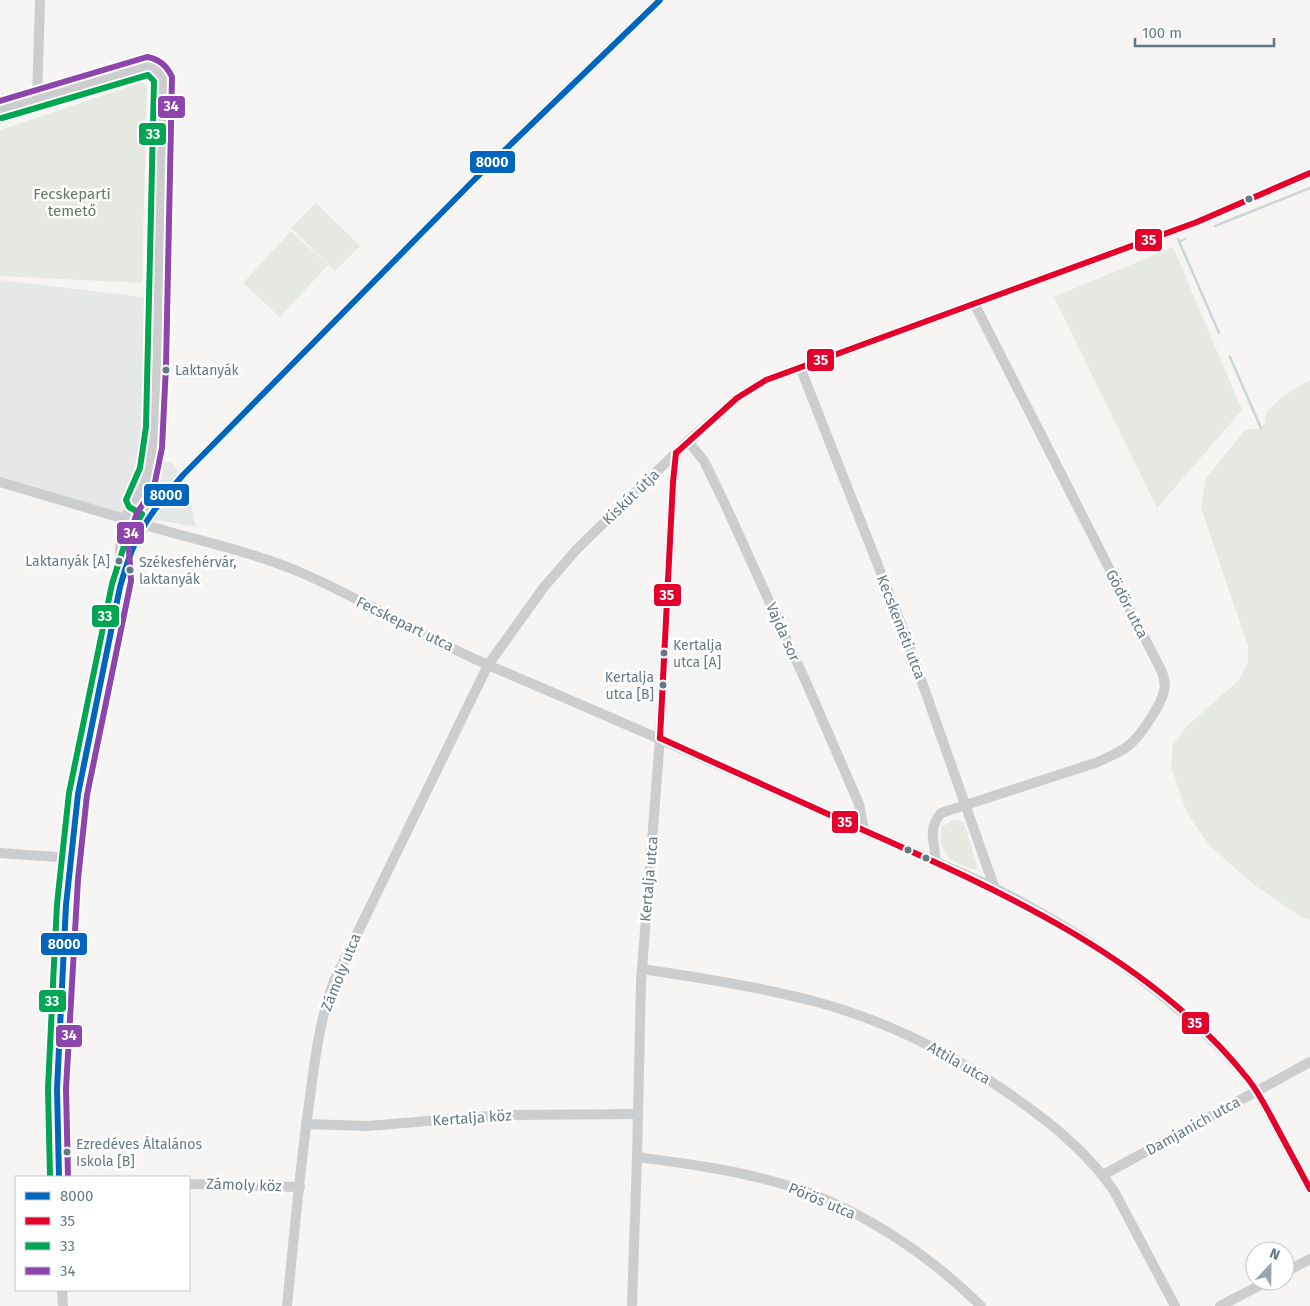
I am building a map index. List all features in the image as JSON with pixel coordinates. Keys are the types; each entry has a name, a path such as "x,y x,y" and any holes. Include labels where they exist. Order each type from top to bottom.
{"street":[{"path":"37,99 40,0"},
{"path":"59,1176 57,1089 62,963 78,794 122,579 139,535 154,511 183,475 476,178 660,0"},
{"path":"0,110 148,66 154,67 160,72 163,79 155,416 151,465 144,485 134,500 124,524 120,550 122,579"},
{"name":"Kiskút útja","path":"488,665 555,573 577,549 688,441 737,398 752,388 766,380 975,305 1197,222 1310,174"},
{"name":"Gödör utca","path":"965,805 1098,762 1116,754 1138,736 1160,702 1165,685 1162,672 975,305"},
{"name":"Kecskeméti utca","path":"800,368 905,634 995,889"},
{"name":"Vajda sor","path":"688,441 704,461 744,547 858,804 864,830"},
{"name":"Kertalja utca","path":"632,1306 638,1156 642,969 660,738 676,453"},
{"path":"0,482 124,524 139,535"},
{"path":"134,500 154,511"},
{"name":"Fecskepart utca","path":"145,525 288,568 488,665 660,738 935,861 995,889 1078,935 1152,986 1206,1033 1236,1064 1257,1091 1310,1189"},
{"name":"Zámoly utca","path":"287,1306 306,1124 320,1024 334,981 488,665"},
{"path":"935,861 936,853 931,838 936,819 941,813 965,805"},
{"path":"0,853 71,858"},
{"name":"Attila utca","path":"642,969 790,995 849,1012 909,1036 984,1076 1061,1133 1103,1175 1114,1191 1175,1306"},
{"name":"Damjanich utca","path":"1103,1175 1310,1062"},
{"name":"Kertalja köz","path":"306,1124 368,1126 501,1115 638,1114"},
{"name":"Pörös utca","path":"638,1156 713,1168 756,1177 801,1190 877,1226 946,1273 981,1306"},
{"name":"Zámoly köz","path":"190,1184 300,1187"},
{"path":"1295,1267 1310,1259"},
{"path":"62,1291 63,1306"},
{"path":"1220,1306 1249,1291"}],"shaded area":[{"path":"0,280 168,300 165,461 173,464 188,488 196,527 119,513 0,483"}],"green space":[{"name":"Fecskeparti temető","path":"143,82 147,87 142,283 0,276 0,130"},
{"path":"316,203 360,246 335,271 291,228"},
{"path":"291,231 328,265 280,317 243,283"},
{"path":"1173,247 1242,410 1157,508 1054,297"},
{"path":"1310,380 1310,920 1301,917 1253,884 1209,845 1187,813 1171,766 1173,745 1188,725 1239,680 1248,662 1248,646 1201,508 1206,478 1245,430 1261,428 1265,422 1266,412 1283,396"},
{"path":"959,820 964,823 977,865 976,869 970,869 949,859 941,844 941,828 951,821"}],"waterway":[{"path":"1215,226 1310,188"},
{"path":"1178,239 1219,333"},
{"path":"1179,242 1185,239"},
{"path":"1230,357 1261,428"}],"transit line":[{"name":"8000","path":"59,1176 57,1089 66,905 78,794 120,587 130,554 143,527 183,475 476,178 660,0"},
{"name":"34","path":"0,101 147,57 156,59 168,70 172,77 166,366 162,448 155,482 150,494 137,513 131,530 129,550 131,581 87,795 78,879 66,1089 68,1176"},
{"name":"33","path":"2,118 148,75 154,81 146,427 140,468 126,500 129,507 142,514 124,546 112,584 69,793 57,904 54,963 48,1089 50,1176"},
{"name":"35","path":"676,453 737,398 766,380 1197,222 1310,173"},
{"name":"35","path":"660,738 676,453"},
{"name":"35","path":"660,738 966,877 1070,931 1120,963 1166,997 1209,1036 1248,1079 1263,1101 1310,1189"}],"place":[{"name":"Laktanyák","path":"166,370"},
{"name":"Laktanyák [A]","path":"119,561"},
{"name":"Székesfehérvár, laktanyák","path":"130,570"},
{"name":"Kertalja utca [A]","path":"664,653"},
{"name":"Kertalja utca [B]","path":"663,685"},
{"name":"Ezredéves Általános Iskola [B]","path":"67,1152"}]}
